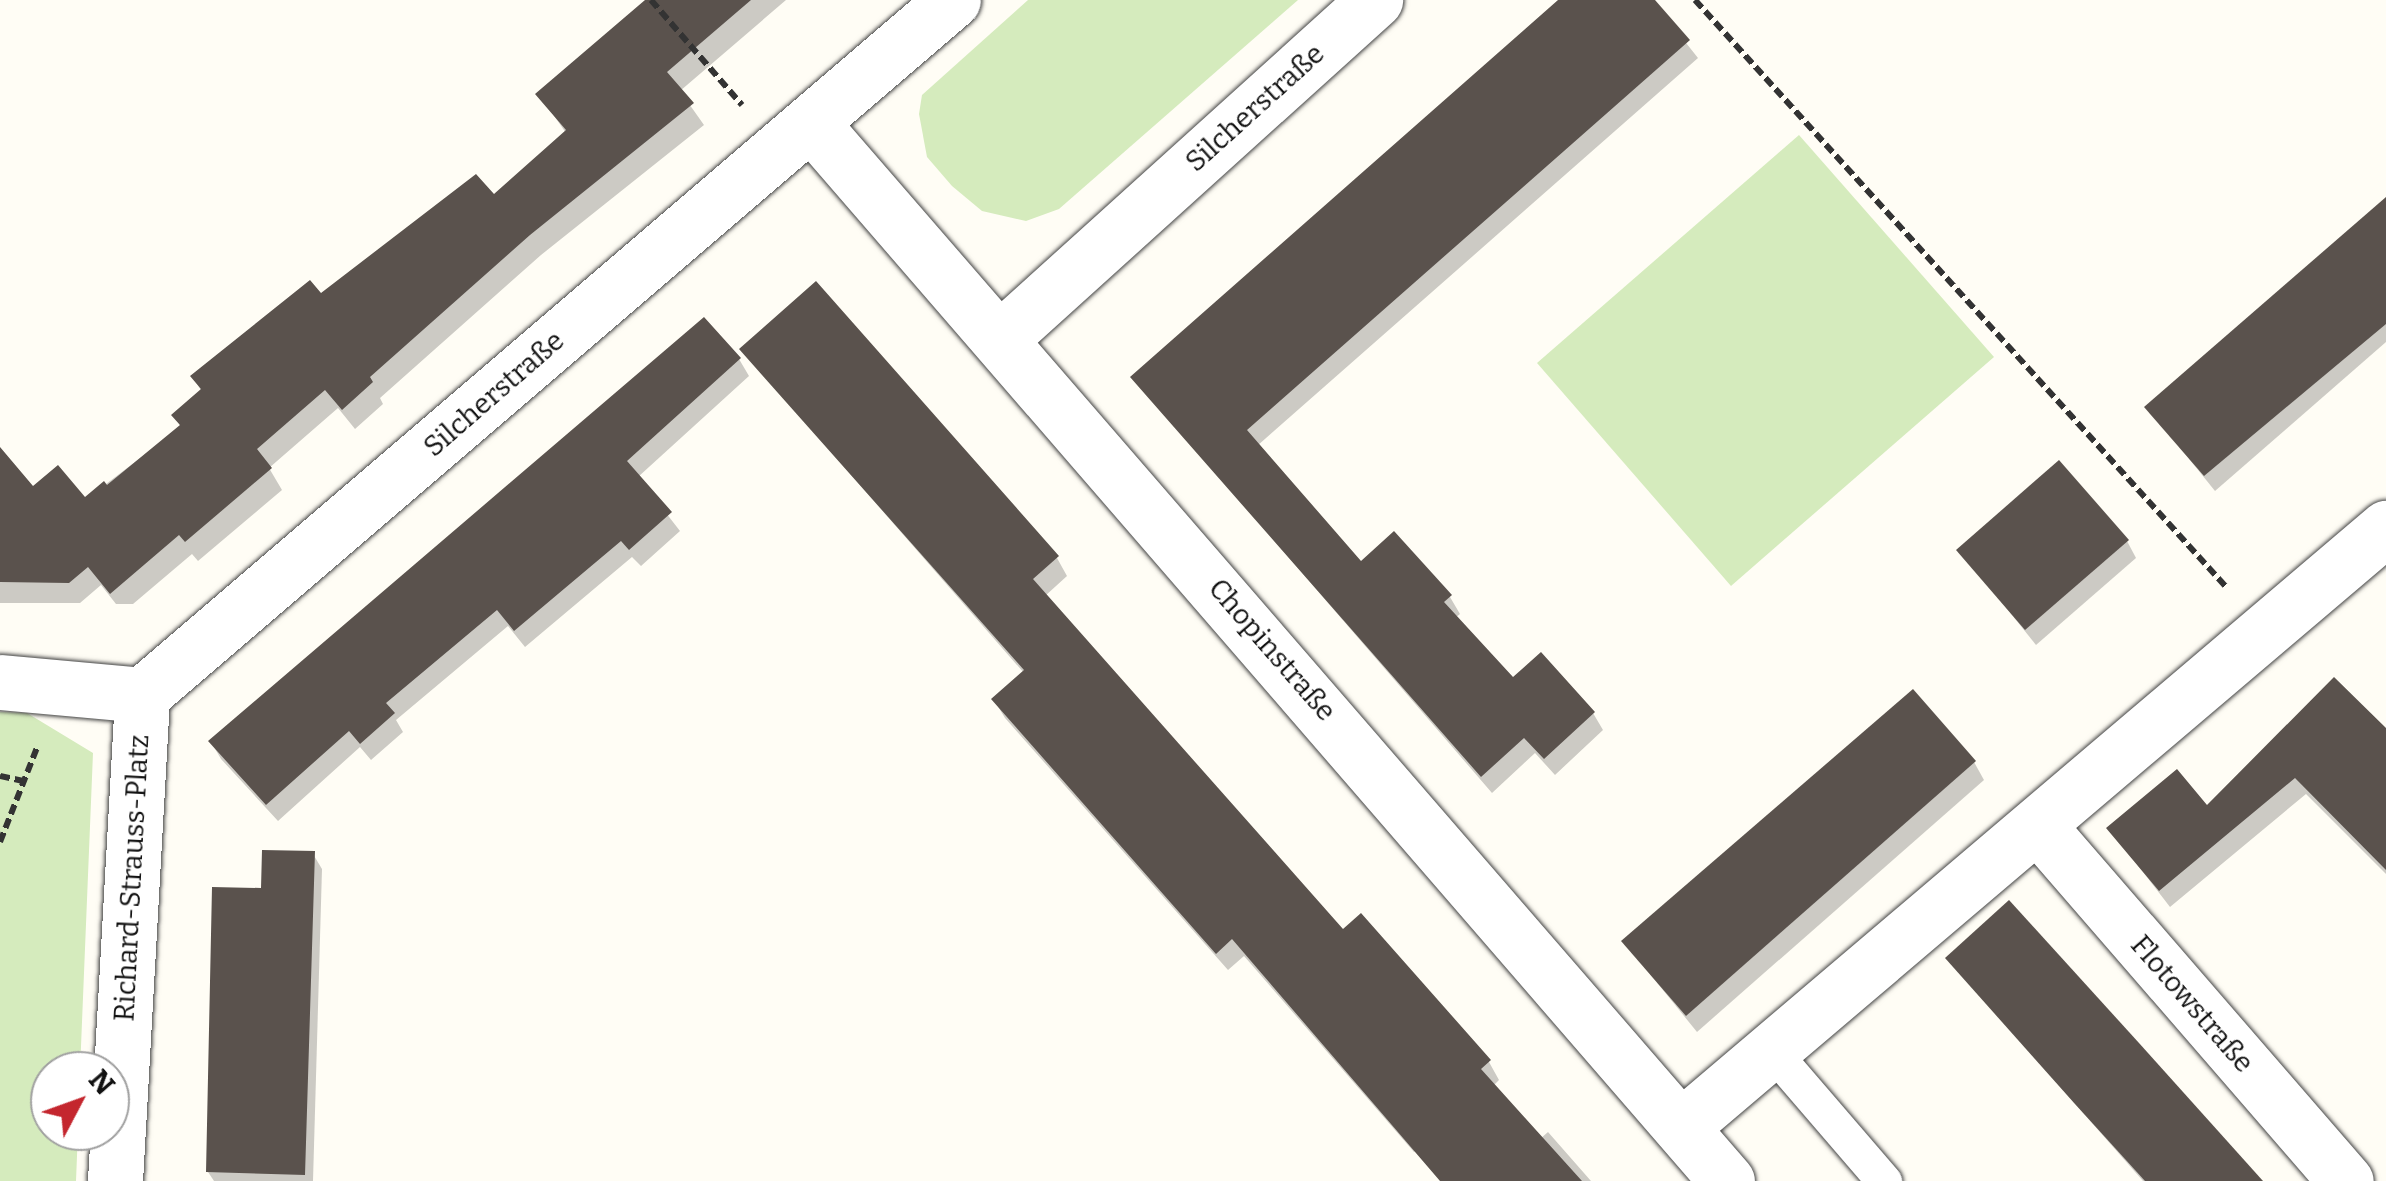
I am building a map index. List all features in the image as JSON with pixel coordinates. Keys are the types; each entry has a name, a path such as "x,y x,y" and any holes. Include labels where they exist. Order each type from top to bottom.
{"street":[{"name":"Silcherstraße","path":"142,695 953,0"},
{"name":"Silcherstraße","path":"1002,337 1375,0"},
{"name":"Chopinstraße","path":"796,137 1002,337 1726,1181"},
{"path":"1682,1126 2268,634 2377,555"},
{"path":"0,682 142,695"},
{"name":"Richard-Strauss-Platz","path":"115,1181 142,695"},
{"name":"Flotowstraße","path":"2038,826 2346,1181"}],"lane":[{"path":"1772,1050 1884,1181"}],"path":[{"path":"651,0 796,137"},
{"path":"1696,0 2268,634"},
{"path":"0,842 54,684"},
{"path":"0,776 24,781"}],"green space":[{"path":"1028,0 1298,0 1059,209 1026,221 982,211 952,186 927,157 919,114 922,95"},
{"path":"1799,135 1994,357 1731,586 1537,363"},
{"path":"0,712 27,713 93,753 81,1051 30,1051 30,1151 77,1151 76,1181 0,1181"}],"building":[{"path":"645,0 751,0 667,72 694,103 530,235 370,377 373,382 342,410 325,390 257,449 272,468 185,542 179,535 110,594 88,567 69,583 0,582 0,447 33,486 58,465 85,497 104,481 107,485 180,425 171,415 201,389 190,376 310,280 321,293 476,174 494,194 566,130 535,94"},
{"path":"1558,0 1655,0 1690,40 1247,430 1361,561 1394,531 1452,595 1444,602 1513,677 1541,652 1595,712 1544,759 1524,738 1481,777 1130,377"},
{"path":"2386,197 2386,324 2204,476 2144,407"},
{"path":"816,281 1059,556 1033,579 1343,929 1361,913 1491,1060 1481,1069 1582,1181 1440,1181 1232,939 1216,954 991,699 1024,670 739,349"},
{"path":"704,317 741,358 627,461 672,512 629,550 621,541 514,631 497,610 386,703 395,713 360,744 349,731 266,805 208,741"},
{"path":"2059,460 2129,540 2025,630 1956,550"},
{"path":"2334,677 2386,728 2386,870 2295,778 2159,891 2106,828 2177,769 2207,805"},
{"path":"1913,689 1976,761 1686,1016 1621,941"},
{"path":"262,850 315,851 305,1175 206,1172 212,887 261,888"},
{"path":"2009,900 2263,1181 2145,1181 2075,1104 1945,958"}]}
